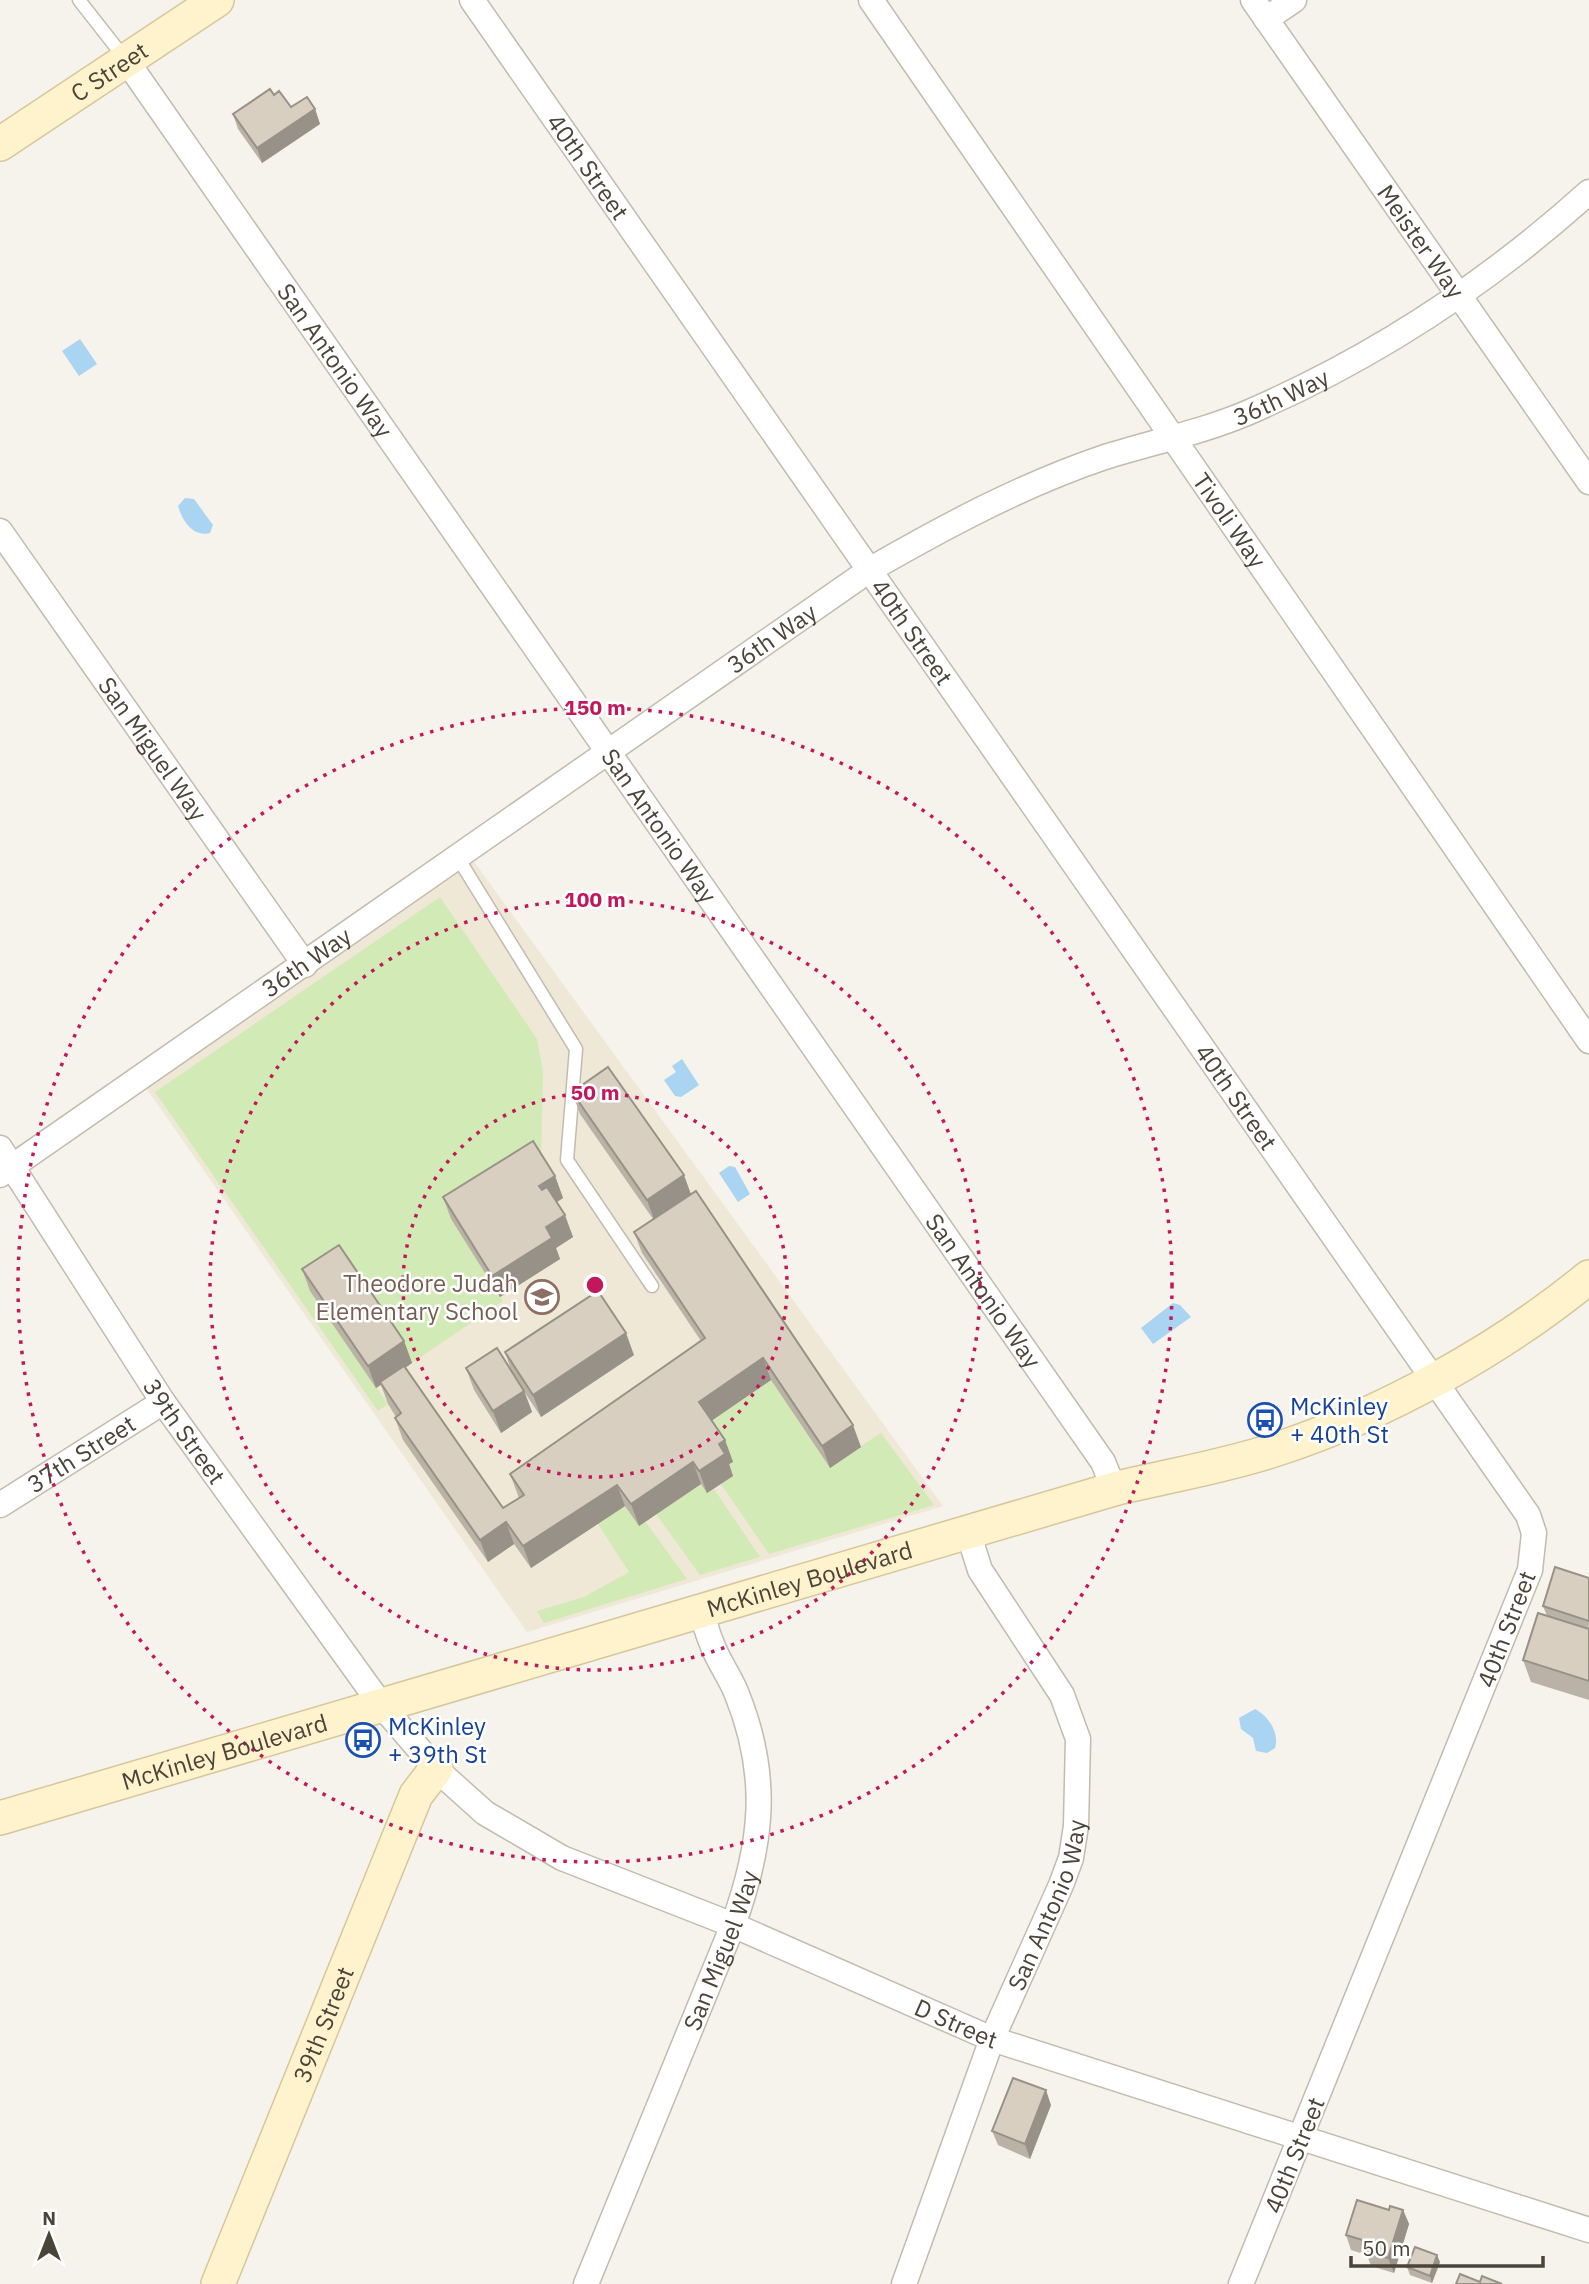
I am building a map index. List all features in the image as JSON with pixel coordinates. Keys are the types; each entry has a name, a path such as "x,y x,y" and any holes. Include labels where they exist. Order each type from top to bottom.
{"street":[{"name":"C Street","path":"0,144 217,0"},
{"name":"40th Street","path":"472,0 1520,1499 1534,1533 1534,1552 1525,1583 1241,2284"},
{"name":"Tivoli Way","path":"871,0 1171,439 1589,1041"},
{"path":"1260,9 1294,0"},
{"name":"Meister Way","path":"1260,9 1589,482"},
{"name":"San Antonio Way","path":"126,60 1103,1462 1114,1489"},
{"name":"36th Way","path":"5,1163 305,965 871,569 955,520 1037,483 1105,458 1244,414 1300,389 1377,347 1459,295 1538,236 1589,192"},
{"name":"San Miguel Way","path":"0,531 305,965"},
{"name":"39th Street","path":"5,1163 163,1402 382,1706"},
{"name":"McKinley Boulevard","path":"0,1818 1114,1489 1273,1450 1348,1421 1436,1378 1506,1336 1589,1277"},
{"name":"37th Street","path":"0,1505 163,1402"},
{"name":"San Antonio Way","path":"904,2284 992,2039 1071,1858 1076,1826 1078,1739 1062,1695 980,1570 968,1532"},
{"name":"San Miguel Way","path":"586,2284 733,1925 751,1877 758,1840 761,1801 749,1726 735,1689 712,1644 701,1609"},
{"name":"D Street","path":"382,1706 436,1769 485,1813 562,1858 733,1925 992,2039 1589,2230"},
{"name":"39th Street","path":"218,2284 416,1795 436,1769"}],"lane":[{"path":"79,0 126,60"},
{"path":"458,858 576,1049 567,1160 652,1286"}],"shaded area":[{"name":"Theodore Judah Elementary School","path":"472,859 943,1506 527,1632 146,1088"}],"green space":[{"path":"440,897 537,1039 543,1072 541,1162 451,1219 503,1301 412,1363 347,1267 311,1292 388,1404 378,1411 155,1092"},
{"path":"771,1380 829,1467 881,1433 934,1505 769,1554 721,1484 733,1476 707,1424"},
{"path":"701,1484 707,1493 714,1489 760,1557 700,1575 656,1514"},
{"path":"625,1506 645,1521 687,1579 544,1623 537,1611 584,1597 629,1572 598,1524"}],"water":[{"path":"80,339 97,364 79,376 62,351"},
{"path":"185,498 194,499 213,525 210,533 199,533 186,523 178,506"},
{"path":"682,1059 699,1085 681,1097 675,1096 664,1080 676,1072 672,1066"},
{"path":"729,1166 735,1167 750,1194 738,1202 719,1173"},
{"path":"1173,1303 1180,1305 1191,1317 1153,1344 1141,1328"},
{"path":"1255,1709 1268,1720 1276,1736 1275,1748 1267,1753 1256,1751 1253,1738 1241,1729 1239,1718"}],"building":[{"path":"270,89 274,95 279,91 291,107 307,97 315,109 257,148 233,114"},
{"path":"608,1067 684,1175 647,1200 572,1092"},
{"path":"533,1141 555,1176 539,1186 542,1190 547,1187 565,1215 546,1227 552,1238 492,1276 443,1197"},
{"path":"696,1191 853,1425 822,1446 763,1358 699,1402 725,1440 719,1444 725,1454 699,1471 693,1462 631,1504 617,1485 523,1546 506,1522 480,1540 395,1418 401,1413 380,1382 404,1366 503,1508 524,1495 510,1474 705,1338 634,1232"},
{"path":"339,1245 404,1341 368,1366 302,1269"},
{"path":"598,1291 626,1333 533,1395 505,1352"},
{"path":"497,1348 524,1391 493,1411 466,1368"},
{"path":"1555,1567 1589,1578 1589,1621 1543,1606"},
{"path":"1538,1613 1589,1629 1589,1681 1523,1660"},
{"path":"1013,2078 1046,2090 1025,2144 992,2131"},
{"path":"1357,2200 1389,2210 1390,2206 1403,2210 1388,2258 1366,2251 1369,2242 1346,2235"},
{"path":"1415,2247 1437,2255 1430,2276 1407,2267"},
{"path":"1460,2274 1480,2282 1482,2276 1502,2284 1456,2284"}],"place":[{"name":"Theodore Judah Elementary School","path":"542,1297"},
{"name":"McKinley + 40th St","path":"1265,1420"},
{"name":"McKinley + 39th St","path":"363,1740"}]}
